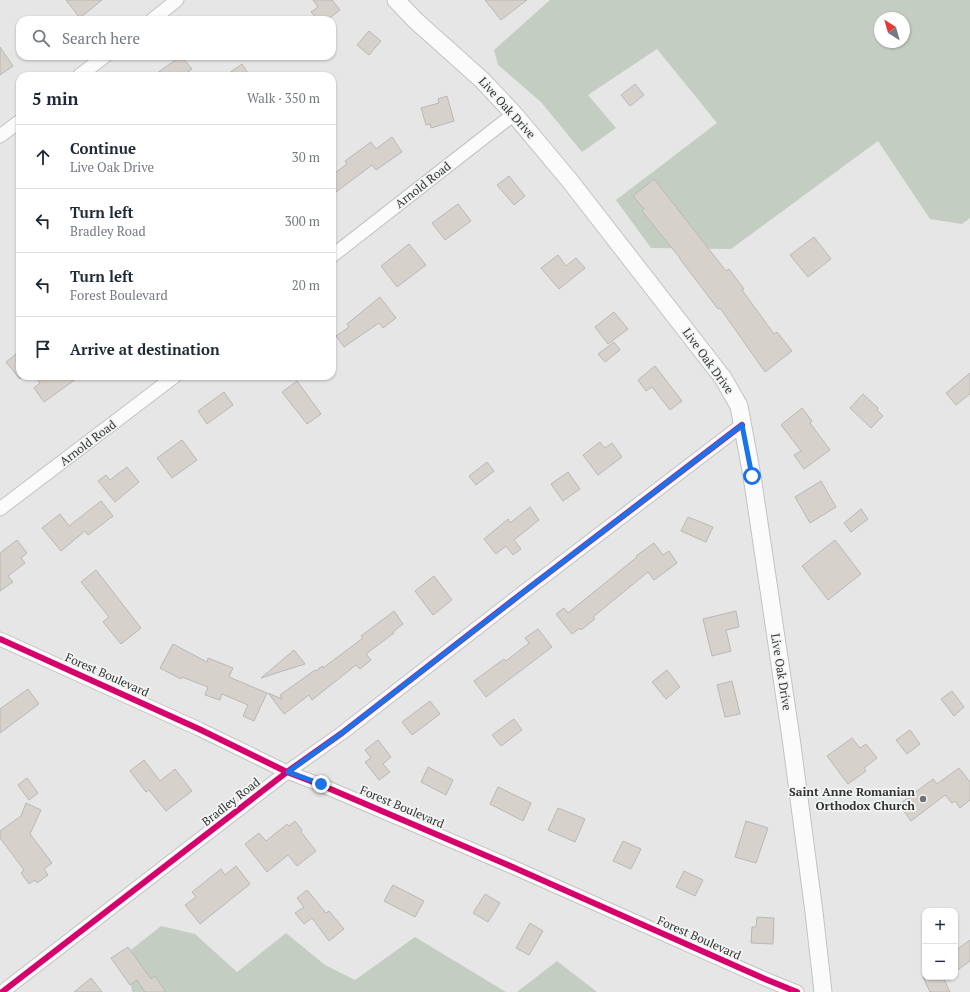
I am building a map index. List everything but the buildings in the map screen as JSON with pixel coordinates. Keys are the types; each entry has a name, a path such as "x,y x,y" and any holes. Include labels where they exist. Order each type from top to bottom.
{"main road":[{"name":"Live Oak Drive","path":"396,0 415,20 482,80 514,114 570,181 723,378 739,406 752,476 791,738 823,992"}],"street":[{"path":"157,16 177,0"},
{"path":"84,72 100,60"},
{"name":"Arnold Road","path":"336,253 514,114"},
{"path":"0,136 16,124"},
{"name":"Arnold Road","path":"0,509 170,380"},
{"name":"Bradley Road","path":"2,992 288,772 342,733 742,425"},
{"name":"Forest Boulevard","path":"0,639 199,729 288,772 321,784 797,992"}],"shaded area":[{"path":"550,0 970,0 970,218 962,224 930,219 878,141 731,249 651,248 616,200 717,123 657,49 588,95 616,128 582,152 541,102 498,65 494,50"},
{"path":"161,926 195,934 237,972 286,933 325,965 355,980 415,937 506,992 132,992 127,953"},
{"path":"557,961 597,992 517,992"}],"cycle path":[{"path":"2,992 287,772 342,733 742,425"},
{"path":"0,639 199,729 287,772 321,785 508,865 797,992"}],"place":[{"name":"Saint Anne Romanian Orthodox Church","path":"923,799"}],"route":[{"path":"321,784 288,772 342,733 742,425 752,476"}]}
